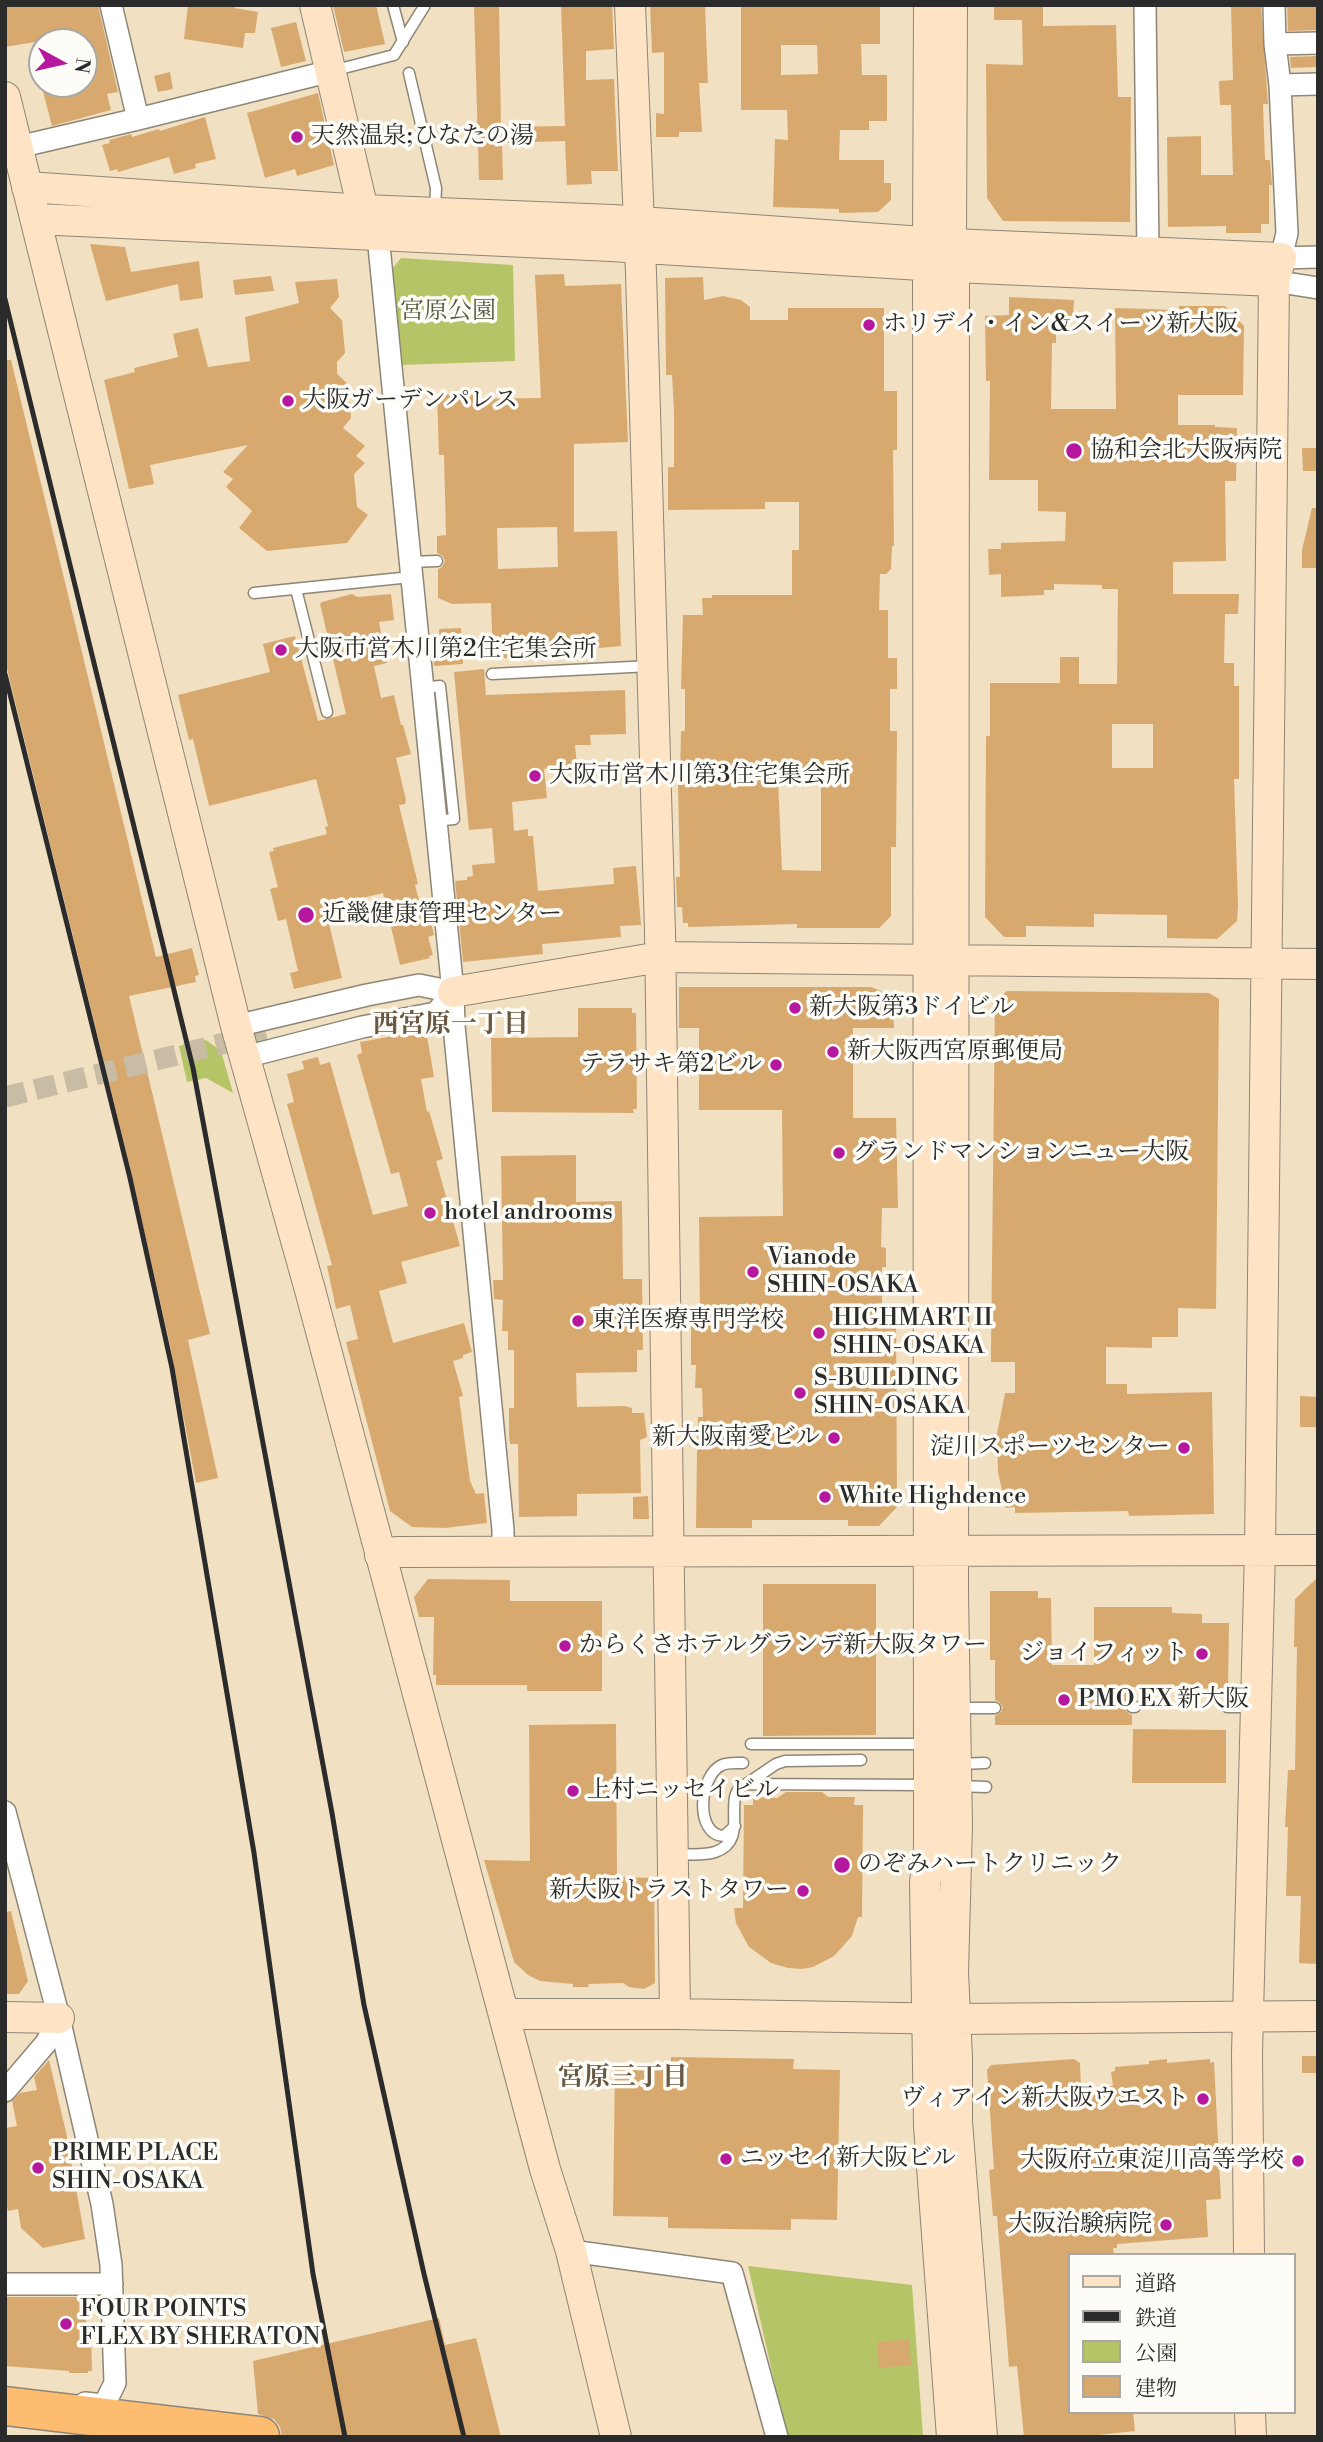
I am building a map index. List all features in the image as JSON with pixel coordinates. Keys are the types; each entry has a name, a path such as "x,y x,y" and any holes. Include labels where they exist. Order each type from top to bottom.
{"highway":[{"path":"5,2406 260,2436"},
{"path":"5,2431 50,2437"}],"street":[{"path":"111,5 138,120"},
{"path":"315,5 363,210 378,236 453,992 503,1552"},
{"path":"630,5 660,957 675,2014"},
{"path":"929,5 940,255 941,959 941,1551 929,1744 947,1778"},
{"path":"940,255 952,5"},
{"path":"1145,5 1148,253"},
{"path":"1249,2253 1248,2017 1260,1550 1277,270 1287,233 1274,5"},
{"path":"1275,44 1318,43"},
{"path":"18,147 331,71"},
{"path":"1280,85 1318,83"},
{"path":"5,97 236,1026 545,2169 571,2251 616,2437"},
{"path":"27,187 363,210 435,212 639,235 940,255 1277,270 1318,257"},
{"path":"36,219 378,236 639,235"},
{"path":"940,255 1148,253 1277,270 1318,288"},
{"path":"266,1033 360,1010 453,992 660,957 1318,964"},
{"path":"236,1026 419,985 453,992"},
{"path":"245,1057 362,1027 436,1013 453,992"},
{"path":"380,1555 396,1552 1318,1550"},
{"path":"941,1551 955,1708 947,1778 953,1972 941,2019 929,2126 953,2437"},
{"path":"5,1812 59,2018 102,2204 112,2284 115,2383 104,2405 5,2392"},
{"path":"504,2014 941,2019 1318,2017"},
{"path":"5,2017 59,2018"},
{"path":"5,2091 46,2043 59,2018"},
{"path":"941,2019 957,2122 982,2437"},
{"path":"571,2251 733,2273 777,2437"},
{"path":"5,2284 112,2284"},
{"path":"1250,2414 1251,2437"}],"lane":[{"path":"393,5 403,42"},
{"path":"331,71 394,55 425,5"},
{"path":"409,74 436,188 435,212"},
{"path":"254,593 296,589 410,570 437,561"},
{"path":"296,589 327,712"},
{"path":"492,674 651,666"},
{"path":"1227,1707 1257,1707"},
{"path":"955,1708 995,1708"},
{"path":"751,1745 929,1744"},
{"path":"673,1854 707,1854 720,1850 731,1841 735,1826 736,1792 742,1785 776,1764 785,1761 861,1760"},
{"path":"735,1826 723,1836 710,1832 705,1820 704,1792 714,1770 723,1765 743,1763"},
{"path":"947,1778 985,1763"},
{"path":"746,1784 947,1778 986,1787"}],"green space":[{"name":"宮原公園","path":"401,258 513,265 515,361 401,365 392,269"},
{"path":"206,1040 221,1051 233,1093 206,1078 187,1082 179,1046"},
{"path":"748,2266 912,2285 923,2437 787,2437"}],"building":[{"path":"5,5 98,5 118,92 107,94 111,110 52,126 45,98 98,98 98,28 28,28 28,43 5,47"},
{"path":"188,5 234,5 235,8 258,12 255,33 245,33 243,48 184,39"},
{"path":"333,5 376,5 385,44 344,52"},
{"path":"474,5 499,5 501,127 565,126 561,5 612,5 614,49 586,51 586,80 614,79 618,171 591,171 592,184 567,185 565,141 502,143 503,180 479,180"},
{"path":"650,5 705,5 708,83 699,83 702,132 679,132 679,137 656,137 656,113 664,114 664,52 652,53"},
{"path":"741,5 880,5 880,44 861,44 862,75 887,75 887,121 869,121 869,130 840,130 839,160 884,160 884,183 891,183 891,200 878,212 839,213 839,209 773,207 775,139 788,140 787,110 741,110","holes":["781,45 817,45 818,74 781,75"]},
{"path":"994,5 1043,5 1043,26 1116,25 1118,97 1131,97 1130,222 1003,221 987,198 986,64 1023,65 1022,20 994,20"},
{"path":"1231,5 1261,5 1268,104 1263,104 1265,160 1270,160 1272,185 1269,185 1269,224 1261,224 1261,233 1226,233 1226,226 1168,227 1167,137 1201,136 1201,175 1233,175 1231,105 1220,105 1219,81 1233,80"},
{"path":"1287,5 1318,5 1318,30 1288,31"},
{"path":"296,22 306,61 281,67 271,28"},
{"path":"1318,56 1318,67 1291,68 1290,57"},
{"path":"170,72 173,89 158,92 154,76"},
{"name":"天然温泉;ひなたの湯","path":"318,93 334,165 297,176 295,169 265,178 247,113"},
{"path":"205,117 216,159 195,164 196,168 174,174 169,157 118,172 117,169 110,171 102,145 110,143 109,140 159,129 160,131"},
{"path":"90,244 125,247 131,272 199,261 203,298 180,301 178,284 106,301"},
{"path":"564,274 565,286 621,284 628,442 574,444 574,532 617,531 621,646 600,648 583,644 581,658 493,658 491,603 452,604 438,598 438,569 445,561 443,556 437,553 437,536 446,535 444,455 439,455 437,395 474,394 474,399 541,398 535,275","holes":["557,527 558,567 498,569 497,528"]},
{"path":"271,276 274,291 235,295 233,280"},
{"path":"703,277 704,300 723,296 741,300 750,307 750,320 788,320 788,308 884,308 884,391 897,391 897,450 893,450 894,546 891,569 886,574 880,574 879,610 888,610 888,658 897,658 897,689 890,689 890,731 897,731 896,847 891,847 891,916 879,928 797,928 797,924 688,927 688,923 683,923 682,907 677,907 676,877 680,877 678,785 681,731 685,731 685,689 681,689 683,615 703,615 702,598 712,598 712,595 792,595 792,550 799,550 799,502 765,502 765,509 668,510 668,467 674,467 674,411 672,375 666,375 665,278","holes":["778,779 821,780 821,871 782,870"]},
{"name":"大阪ガーデンパレス","path":"337,279 339,297 330,308 342,320 345,353 337,362 337,374 347,383 351,418 343,428 365,446 356,456 365,463 354,474 357,507 368,515 347,543 267,551 239,528 252,511 226,487 233,479 223,472 248,445 150,465 154,484 129,489 104,380 135,372 134,368 178,357 173,334 198,328 208,367 250,361 245,317 299,303 295,282"},
{"path":"1009,297 1074,300 1073,319 1056,318 1056,343 1052,343 1051,409 1116,409 1115,308 1179,310 1179,306 1225,306 1244,326 1243,395 1178,395 1178,425 1237,428 1236,481 1225,481 1226,561 1173,562 1173,594 1239,594 1238,614 1225,614 1224,663 1234,663 1234,686 1239,686 1239,779 1234,779 1237,921 1217,939 1167,938 1167,915 1094,914 1094,927 1026,926 1026,937 1004,937 985,917 986,736 990,736 990,683 1060,683 1060,657 1079,657 1079,684 1117,684 1118,589 1102,589 1102,585 1054,584 1054,590 1044,590 1044,595 1001,597 1001,574 989,575 988,549 1001,549 1001,543 1065,541 1066,512 1038,511 1038,480 989,480 990,381 986,381 985,316 1009,315","holes":["1112,724 1153,724 1153,768 1112,768"]},
{"path":"5,360 11,360 156,957 192,948 199,975 195,976 196,982 129,996 210,1334 188,1340 218,1478 196,1483 170,1345 127,1155 5,661"},
{"path":"1302,448 1318,448 1318,471 1303,471"},
{"path":"1312,508 1318,508 1318,568 1302,568 1302,550"},
{"path":"352,594 357,597 391,594 394,620 379,622 387,663 374,666 381,698 394,695 411,754 396,758 406,800 405,804 399,805 423,915 429,914 434,935 428,937 433,955 400,965 383,893 325,907 342,978 294,989 290,973 298,971 286,919 278,921 270,889 278,887 269,852 274,851 273,848 327,834 325,827 328,826 316,779 209,806 193,739 189,740 178,695 270,672 263,644 295,636 318,721 346,714 320,604"},
{"path":"461,628 463,664 434,666 432,644 440,643 439,629"},
{"path":"484,669 486,695 625,690 626,734 590,735 591,745 575,745 577,765 544,769 547,798 512,802 514,831 528,829 528,836 533,836 538,891 614,884 613,868 636,866 641,925 620,926 621,937 542,944 543,954 463,962 455,881 467,880 467,877 473,876 472,865 495,863 492,828 469,830 454,672"},
{"path":"679,987 871,987 881,991 893,1005 894,1028 853,1028 853,1118 896,1118 898,1208 882,1208 881,1247 886,1248 886,1267 882,1267 882,1315 896,1315 897,1507 879,1526 848,1526 848,1520 752,1520 752,1528 696,1528 698,1417 703,1417 702,1388 695,1388 696,1365 691,1365 691,1317 700,1317 699,1217 783,1216 782,1110 699,1110 699,1028 679,1028"},
{"path":"1007,991 1209,993 1219,999 1216,1309 1178,1308 1178,1337 1152,1337 1152,1348 1106,1347 1106,1384 1127,1384 1127,1394 1212,1392 1214,1514 1129,1516 1128,1511 1015,1513 1015,1507 1006,1508 998,1472 997,1434 1005,1393 1015,1393 1015,1362 991,1362 991,1351 995,1001"},
{"path":"578,1008 632,1008 632,1013 636,1013 637,1109 633,1109 634,1113 492,1112 491,1038 578,1037"},
{"path":"426,1030 434,1077 421,1079 427,1112 429,1111 443,1159 436,1161 460,1246 401,1262 407,1283 379,1291 393,1343 464,1323 472,1352 453,1361 463,1396 459,1397 470,1481 476,1494 484,1493 487,1523 445,1528 412,1527 390,1511 346,1342 358,1339 350,1305 336,1309 327,1266 332,1265 287,1104 294,1102 287,1074 304,1069 302,1061 318,1057 320,1065 330,1062 373,1215 408,1206 399,1172 391,1174 357,1055 362,1053 360,1042"},
{"path":"576,1155 576,1202 622,1201 623,1279 642,1279 643,1350 637,1350 637,1372 576,1373 577,1407 625,1406 632,1408 632,1413 644,1413 647,1437 640,1440 641,1493 577,1494 577,1516 519,1517 518,1444 510,1444 509,1436 509,1408 514,1408 514,1350 508,1350 508,1331 502,1331 503,1300 494,1299 493,1280 503,1280 501,1156"},
{"path":"1300,1396 1318,1397 1318,1427 1300,1427"},
{"path":"648,1496 649,1519 633,1519 633,1497"},
{"path":"1318,1577 1318,1964 1299,1963 1301,1896 1286,1896 1288,1827 1285,1827 1288,1770 1295,1770 1295,1599"},
{"path":"428,1579 510,1580 510,1601 602,1601 602,1691 527,1691 527,1685 436,1685 436,1675 433,1675 434,1617 419,1617 414,1597"},
{"path":"763,1584 876,1584 876,1735 763,1736"},
{"path":"990,1591 1038,1591 1038,1598 1051,1598 1052,1665 1094,1665 1094,1607 1172,1607 1172,1613 1202,1614 1202,1623 1229,1623 1228,1689 1132,1687 1132,1699 1124,1708 1132,1715 1132,1725 995,1725 995,1716 1003,1707 995,1700 995,1660 990,1660"},
{"path":"616,1724 617,1877 654,1878 655,1983 644,1989 629,1987 623,1983 573,1987 573,1984 540,1981 528,1975 514,1962 484,1860 530,1861 529,1725"},
{"path":"1133,1729 1226,1730 1226,1783 1132,1783"},
{"name":"新大阪トラストタワー","path":"786,1792 822,1792 828,1797 855,1797 854,1805 863,1805 862,1917 858,1917 852,1936 834,1956 813,1967 802,1969 771,1963 749,1947 736,1923 734,1908 743,1908 744,1805 753,1805 753,1797 777,1798"},
{"path":"11,1911 28,1981 19,1994 5,1994 5,1912"},
{"path":"1302,2056 1318,2056 1318,2073 1302,2073"},
{"name":"ニッセイ新大阪ビル","path":"671,2057 794,2059 793,2069 840,2070 837,2220 791,2219 791,2230 668,2228 668,2217 613,2216 615,2066 671,2067"},
{"path":"1074,2059 1080,2063 1081,2088 1113,2086 1111,2072 1115,2071 1115,2067 1149,2064 1149,2061 1167,2059 1167,2063 1210,2059 1210,2063 1214,2062 1221,2199 1206,2200 1208,2237 1117,2244 1117,2248 1113,2248 1114,2253 1068,2253 1068,2414 1133,2414 1135,2431 1080,2437 1024,2437 1017,2366 1009,2367 997,2216 993,2216 989,2170 994,2169 987,2070 991,2065"},
{"name":"PRIME PLACE SHIN-OSAKA","path":"49,2060 66,2132 85,2239 43,2248 21,2228 18,2209 8,2211 5,2198 5,2128 17,2126 12,2101 20,2093 37,2090 34,2077"},
{"path":"7,2297 86,2297 86,2334 91,2334 92,2371 69,2373 5,2366"},
{"path":"439,2318 445,2345 476,2338 501,2437 282,2437 280,2427 274,2419 258,2414 253,2361"},
{"path":"909,2339 911,2365 879,2368 877,2342"}],"tunnel":[{"path":"5,1097 266,1033"}],"railway":[{"path":"5,299 193,1068 332,1813 364,2005 424,2274 464,2437"},
{"path":"5,674 130,1178 172,1368 254,1853 313,2274 345,2437"}],"place":[{"name":"天然温泉;ひなたの湯","path":"297,137"},
{"name":"ホリデイ・イン&スイーツ新大阪","path":"869,325"},
{"name":"大阪ガーデンパレス","path":"288,401"},
{"name":"協和会北大阪病院","path":"1074,451"},
{"name":"大阪市営木川第2住宅集会所","path":"281,650"},
{"name":"大阪市営木川第3住宅集会所","path":"535,776"},
{"name":"近畿健康管理センター","path":"306,915"},
{"name":"新大阪第3ドイビル","path":"795,1008"},
{"name":"新大阪西宮原郵便局","path":"833,1052"},
{"name":"テラサキ第2ビル","path":"776,1065"},
{"name":"グランドマンションニュー大阪","path":"839,1153"},
{"name":"hotel androoms","path":"430,1213"},
{"name":"Vianode SHIN-OSAKA","path":"753,1272"},
{"name":"東洋医療専門学校","path":"578,1321"},
{"name":"HIGHMART II SHIN-OSAKA","path":"819,1333"},
{"name":"S-BUILDING SHIN-OSAKA","path":"800,1393"},
{"name":"新大阪南愛ビル","path":"834,1438"},
{"name":"淀川スポーツセンター","path":"1184,1448"},
{"name":"White Highdence","path":"825,1497"},
{"name":"からくさホテルグランデ新大阪タワー","path":"565,1646"},
{"name":"ジョイフィット","path":"1202,1654"},
{"name":"PMO EX 新大阪","path":"1064,1700"},
{"name":"上村ニッセイビル","path":"573,1791"},
{"name":"のぞみハートクリニック","path":"842,1865"},
{"name":"新大阪トラストタワー","path":"803,1891"},
{"name":"ヴィアイン新大阪ウエスト","path":"1203,2099"},
{"name":"ニッセイ新大阪ビル","path":"726,2159"},
{"name":"大阪府立東淀川高等学校","path":"1298,2161"},
{"name":"PRIME PLACE SHIN-OSAKA","path":"38,2168"},
{"name":"大阪治験病院","path":"1166,2225"},
{"name":"FOUR POINTS FLEX BY SHERATON","path":"66,2324"}],"district":[{"name":"西宮原一丁目","path":"451,1026"},
{"name":"宮原三丁目","path":"623,2079"}]}
